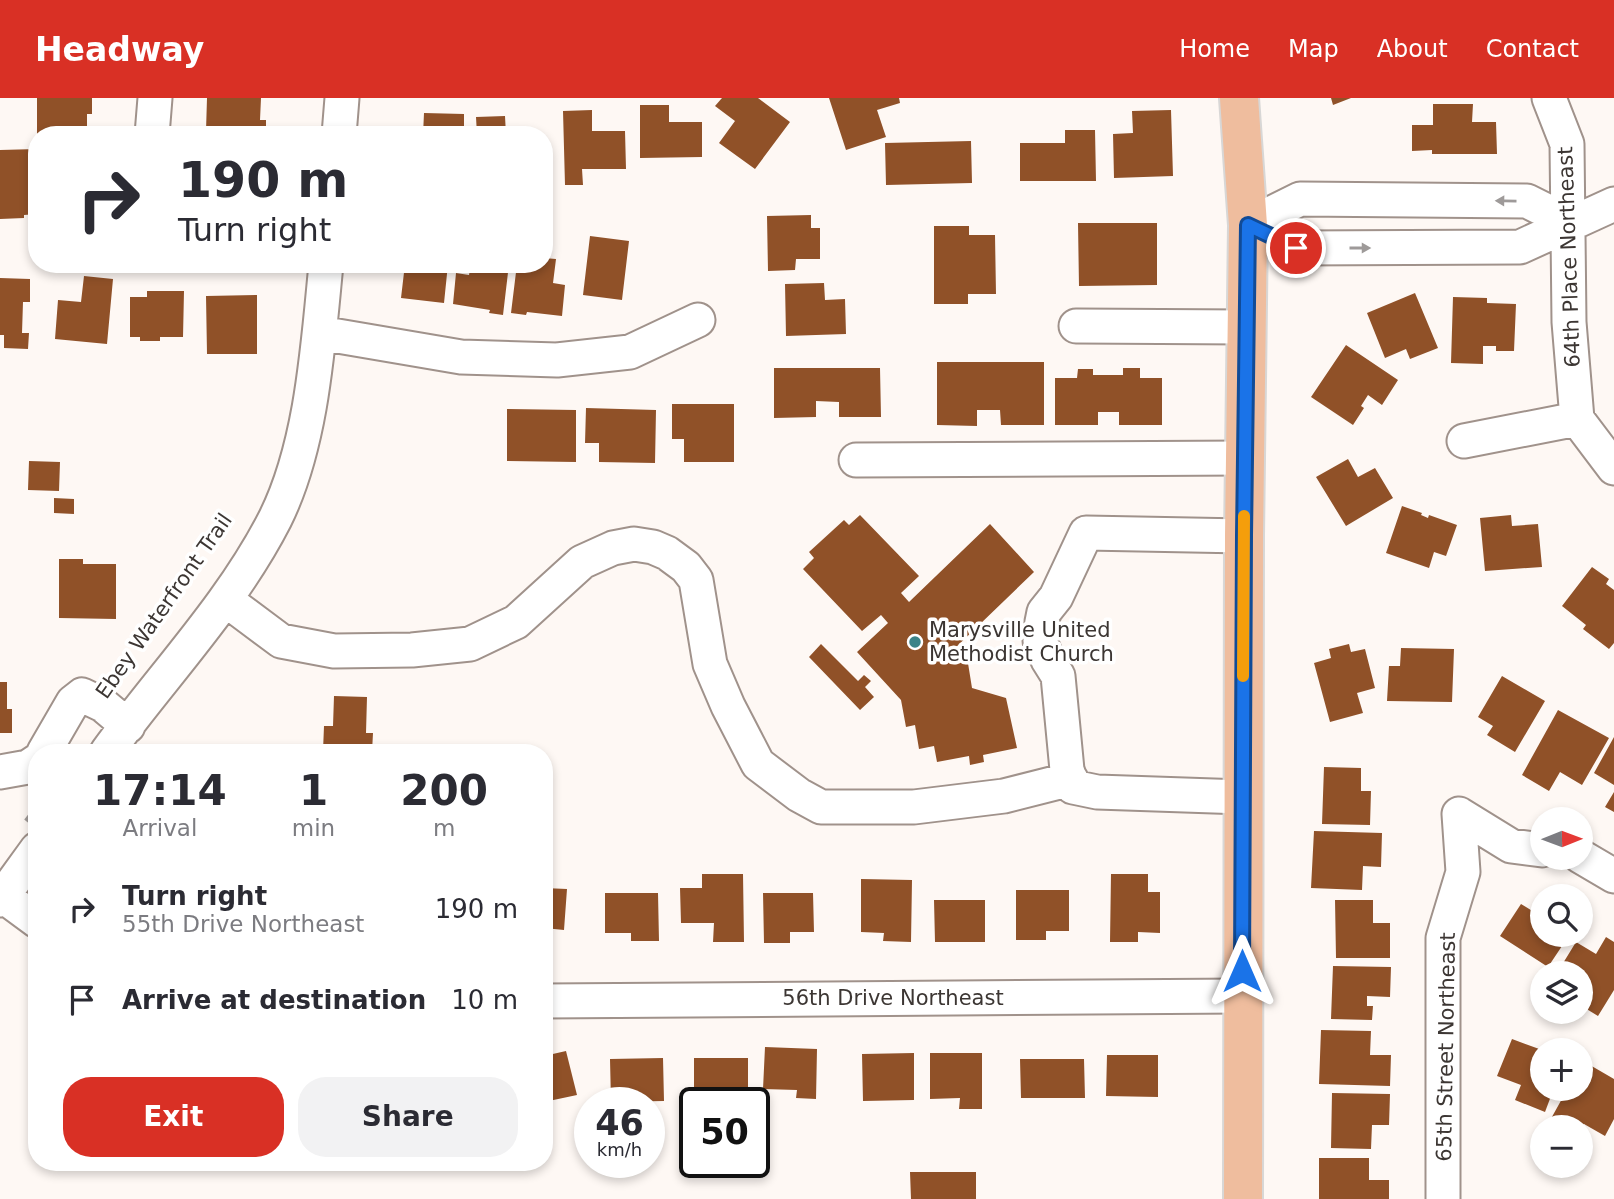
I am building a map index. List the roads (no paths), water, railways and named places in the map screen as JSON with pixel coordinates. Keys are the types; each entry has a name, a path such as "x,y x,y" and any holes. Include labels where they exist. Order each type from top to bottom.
{"main road":[{"path":"1239,98 1248,225 1245,327 1243,1199"}],"street":[{"path":"153,126 155,98"},
{"path":"340,126 342,98"},
{"name":"64th Place Northeast","path":"1549,98 1567,144 1569,322 1577,419"},
{"path":"1248,225 1300,198 1528,201 1569,222"},
{"path":"1248,225 1296,248 1520,247 1569,222 1614,204"},
{"path":"113,744 226,600 275,518 295,466 312,389 325,273"},
{"path":"320,333 461,357 557,359 630,352 698,320"},
{"path":"1076,326 1245,327"},
{"path":"1464,441 1577,419 1614,468"},
{"path":"856,460 1245,458"},
{"path":"1243,797 1097,792 1073,787 1067,770 1058,676 1040,641 1044,612 1056,597 1086,533 1244,536"},
{"path":"226,600 281,641 334,651 412,650 470,644 516,622 582,562 612,548 634,544 653,547 667,553 686,567 696,580 710,664 727,706 758,764 799,795 821,807 914,807 1004,796 1071,779"},
{"path":"49,744 73,702 82,695 103,705 128,726"},
{"path":"0,772 28,767"},
{"name":"65th Street Northeast","path":"1443,1199 1443,938 1463,872 1459,814 1511,846 1530,848"},
{"path":"28,861 1,898 28,915"},
{"path":"1593,864 1614,876"},
{"name":"56th Drive Northeast","path":"553,1001 1242,996"}],"place":[{"name":"Marysville United Methodist Church","path":"915,642"}]}
